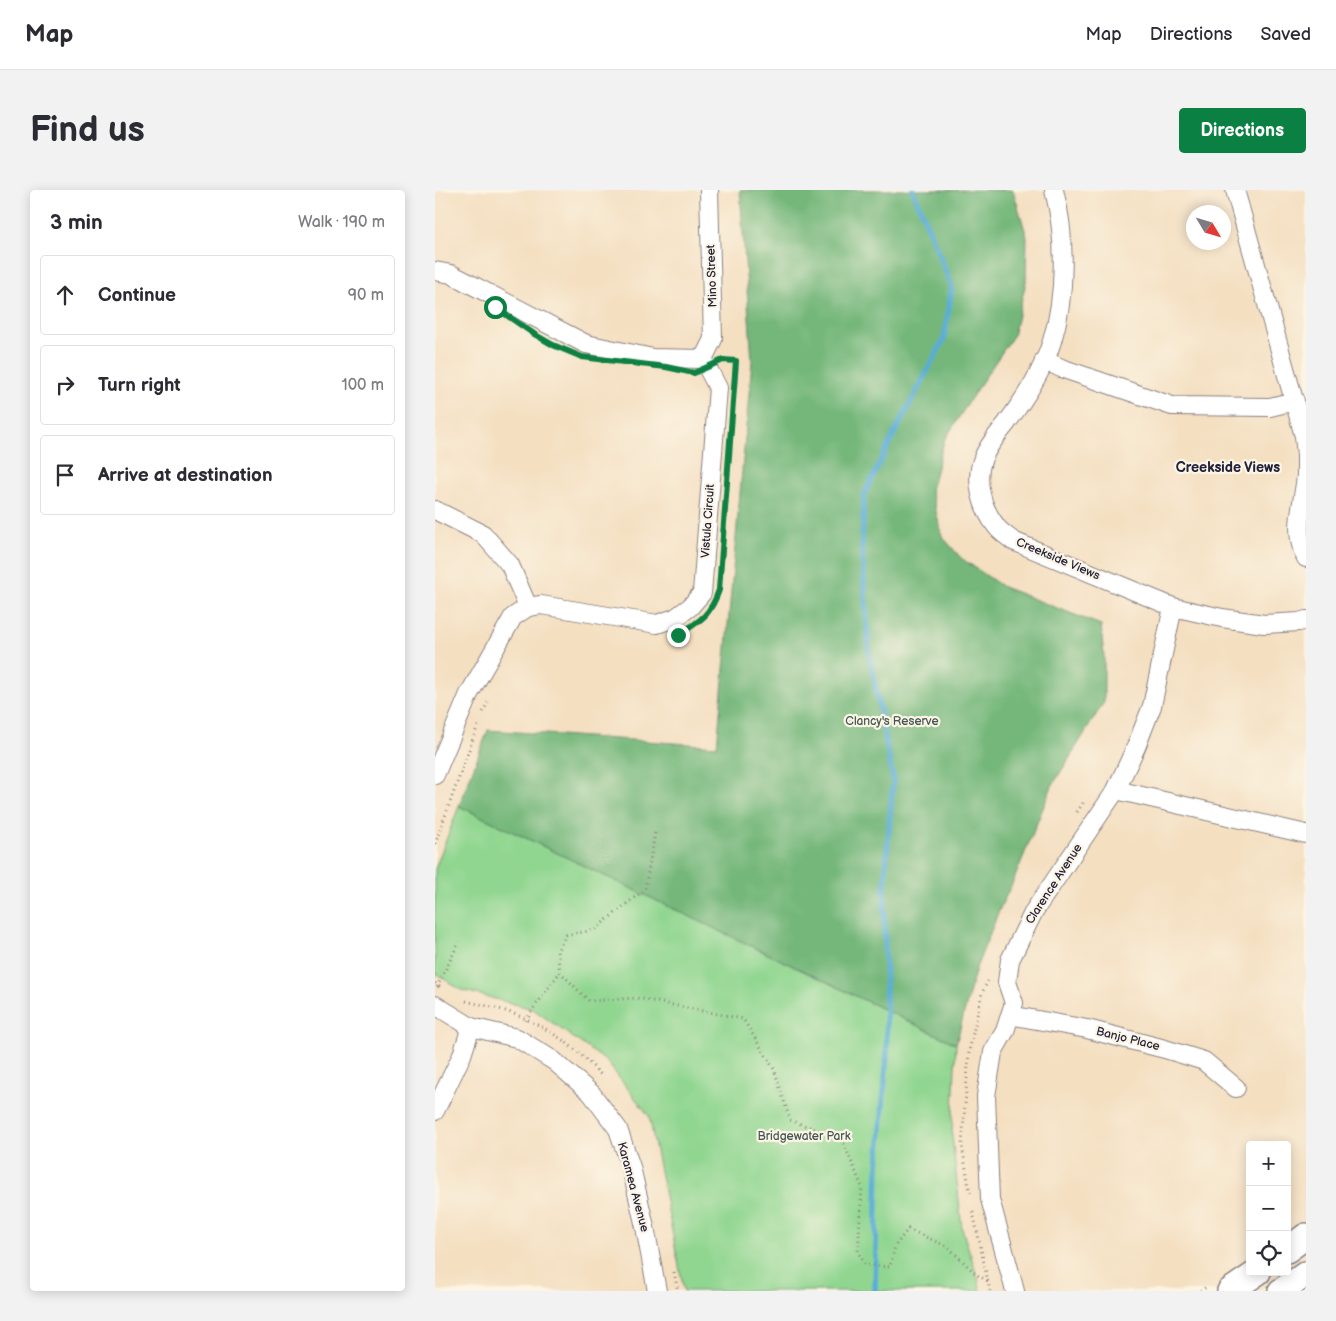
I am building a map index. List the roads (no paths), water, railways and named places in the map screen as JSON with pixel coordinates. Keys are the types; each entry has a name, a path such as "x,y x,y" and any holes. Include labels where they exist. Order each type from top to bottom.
{"street":[{"name":"Mino Street","path":"705,363 713,339 709,190"},
{"name":"Creekside Views","path":"1054,190 1061,226 1063,263 1061,298 1052,341 1038,376 983,458 979,478 985,510 997,528 1013,541 1173,607 1222,618 1264,624 1306,620"},
{"path":"1235,190 1304,436 1306,475 1298,536 1301,549 1306,558"},
{"path":"435,271 451,274 587,344 653,358 705,363"},
{"path":"1045,360 1061,368 1172,406 1270,407 1295,401"},
{"name":"Vistula Circuit","path":"528,608 541,605 657,624 675,618 691,607 702,592 718,388 705,363"},
{"path":"435,510 483,534 510,565 528,608 513,616 469,694 436,772"},
{"name":"Clarence Avenue","path":"1015,1291 990,1199 985,1096 993,1052 1005,1031 1013,1003 1007,982 1010,960 1034,911 1116,790 1136,747 1152,706 1173,607"},
{"path":"1116,790 1306,834"},
{"name":"Karamea Avenue","path":"435,1005 471,1027 517,1038 554,1061 591,1093 618,1129 631,1167 657,1291"},
{"name":"Banjo Place","path":"1010,1015 1087,1029 1204,1061 1236,1088"},
{"path":"435,1111 462,1055 471,1027"},
{"path":"1291,1247 1306,1236"},
{"path":"1281,1291 1306,1274"},
{"path":"1230,1291 1252,1276"}],"waterway":[{"path":"875,1291 878,1166 887,1054 884,892 893,779 869,653 862,548 864,495 944,339 952,287 913,190"}],"district":[{"name":"Creekside Views","path":"1228,467"}],"park label":[{"name":"Clancy's Reserve","path":"892,721"},
{"name":"Bridgewater Park","path":"804,1136"}]}
